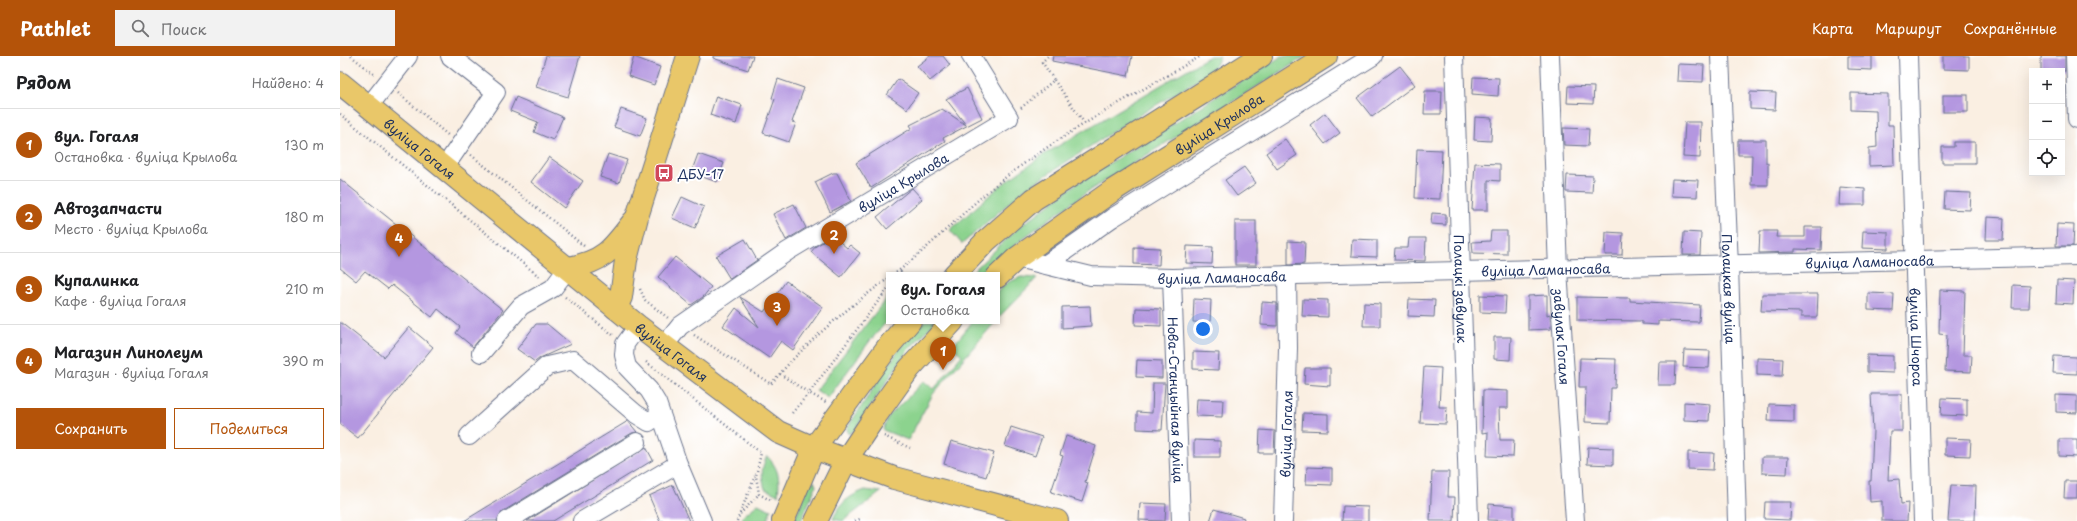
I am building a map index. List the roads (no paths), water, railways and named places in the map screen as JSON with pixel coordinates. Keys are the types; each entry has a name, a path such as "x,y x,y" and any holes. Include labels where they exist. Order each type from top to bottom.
{"main road":[{"path":"616,308 621,297 626,260 637,217 688,56"},
{"path":"957,272 986,241 1034,199 1239,62 1261,56"},
{"name":"вуліца Крылова","path":"1000,274 1017,258 1112,191 1326,56"},
{"name":"вуліца Гогаля","path":"340,83 638,326 778,432 814,448 911,483 1058,521"},
{"path":"568,268 585,265 600,259 622,237 637,217"},
{"path":"780,512 814,448 887,348 907,324"},
{"path":"816,521 846,460 908,369 950,324"}],"street":[{"path":"369,106 408,56"},
{"path":"444,168 496,92 450,56"},
{"name":"вуліца Крылова","path":"664,346 680,326 788,251 1009,118 971,56"},
{"path":"1045,265 1112,218 1373,56"},
{"name":"Полацкі завулак","path":"1454,56 1468,521"},
{"name":"завулак Гогаля","path":"1550,56 1558,270 1575,521"},
{"name":"Полацкая вуліца","path":"1720,56 1729,266 1737,521"},
{"name":"вуліца Шчорса","path":"1908,56 1913,262 1923,521"},
{"path":"2075,56 2077,119"},
{"name":"вуліца Ламаносава","path":"1017,258 1091,276 1172,278 1913,262 2077,256"},
{"path":"481,353 521,306 553,288 568,268"},
{"name":"вуліца Гогаля","path":"1283,521 1288,348 1287,275"},
{"name":"Нова-Станцыйная вуліца","path":"1172,278 1181,521"},
{"path":"638,326 625,344 624,355 628,367 649,390 702,521"},
{"path":"469,436 546,366 573,360 636,414 649,422 660,414"},
{"path":"507,521 637,442"},
{"path":"582,521 678,464"}],"place":[{"name":"ДБУ-17","path":"664,173"},
{"name":"Автозапчасти","path":"834,254"},
{"name":"Магазин Линолеум","path":"399,257"},
{"name":"Купалинка","path":"777,326"},
{"name":"вул. Гогаля","path":"943,370"}]}
